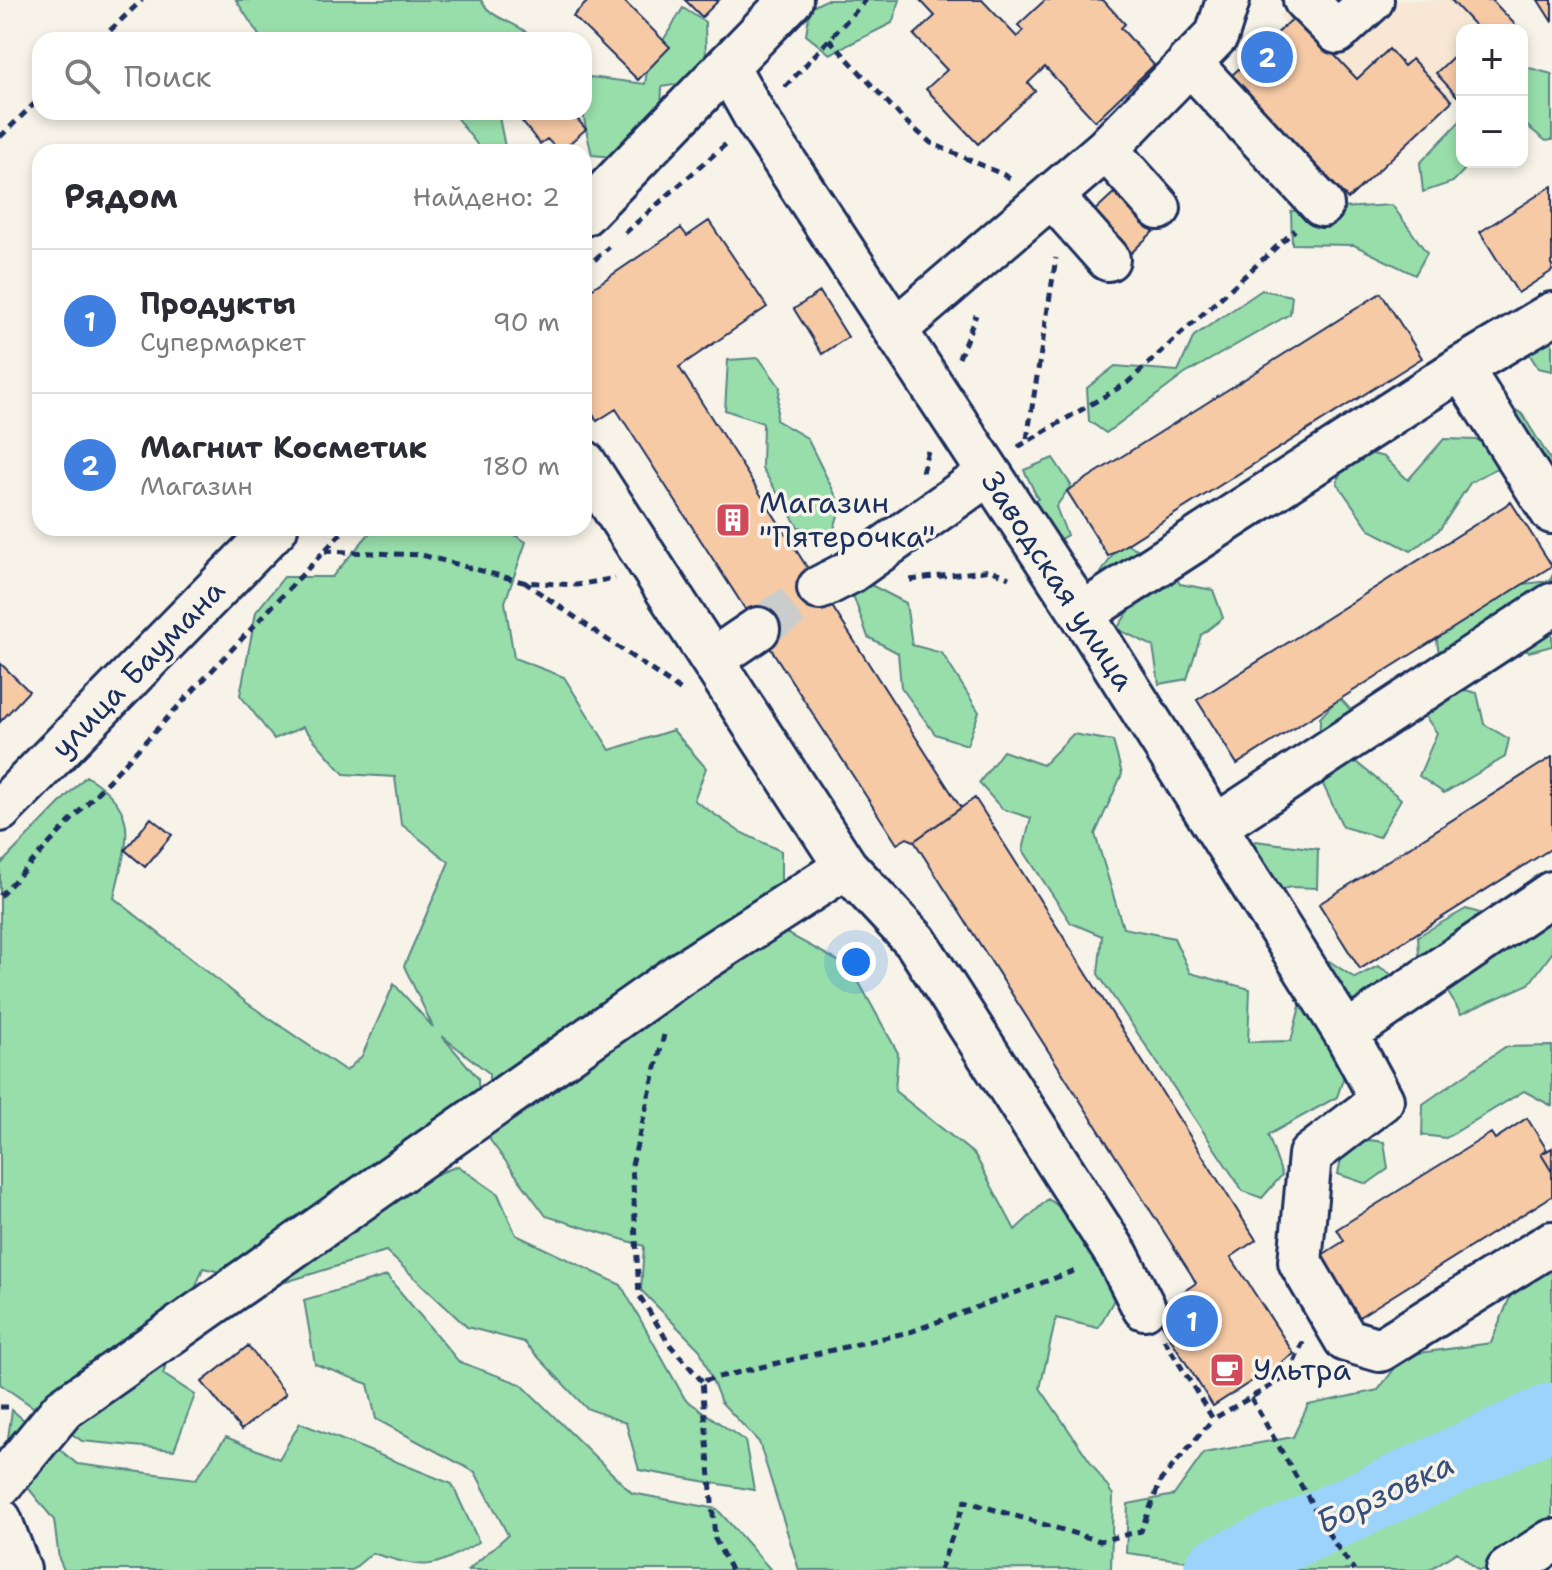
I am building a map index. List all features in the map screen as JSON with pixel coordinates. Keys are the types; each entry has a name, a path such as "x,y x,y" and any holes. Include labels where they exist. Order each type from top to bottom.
{"street":[{"path":"592,206 791,0"},
{"path":"896,329 1106,149 1217,35 1228,0"},
{"path":"1305,0 1337,32 1372,0"},
{"path":"1189,62 1322,205"},
{"name":"Заводская улица","path":"727,66 756,118 1082,614 1346,1034 1382,1100 1310,1155 1300,1262 1320,1301"},
{"path":"1106,149 1159,208"},
{"path":"1052,196 1108,259"},
{"path":"1082,614 1461,368 1552,314"},
{"path":"1461,368 1552,512"},
{"path":"592,474 846,867 916,942 1117,1255 1144,1308"},
{"path":"835,580 988,474"},
{"name":"улица Баумана","path":"0,810 268,536"},
{"path":"1216,826 1552,605"},
{"path":"714,659 758,629"},
{"path":"0,1485 63,1409 679,975 846,867"},
{"path":"1346,1034 1552,893"},
{"path":"1320,1301 1346,1340 1380,1350 1552,1243"},
{"path":"0,1520 19,1570"},
{"path":"1508,1570 1552,1541"}],"path":[{"path":"108,32 142,0"},
{"path":"829,39 904,120 931,143 1052,196"},
{"path":"0,137 32,106"},
{"path":"988,474 1027,439 1127,383 1322,205"},
{"path":"1027,439 1056,254"},
{"path":"0,896 338,536"},
{"path":"324,551 422,555 523,582 577,585 657,572"},
{"path":"835,580 909,580 991,570 1017,582"},
{"path":"523,582 684,693"},
{"path":"665,1034 632,1165 639,1295 670,1345 702,1381 715,1539 731,1570"},
{"path":"702,1381 913,1331 1117,1255"},
{"path":"940,1570 965,1501 1100,1541 1141,1531 1161,1480 1213,1419 1288,1376 1320,1301"},
{"path":"1144,1308 1213,1419"},
{"path":"1251,1398 1333,1541 1354,1570"}],"shaded area":[{"path":"1295,0 1492,0 1514,24 1456,24 1456,98 1348,199 1232,75 1286,25 1279,16"}],"green space":[{"path":"236,0 481,0 492,12 525,32 257,32"},
{"path":"826,0 900,0 892,23 830,54 806,35 810,8"},
{"path":"683,8 705,22 706,62 684,83 662,87 661,110 613,157 592,155 584,120 592,120 592,77 645,84 648,65"},
{"path":"1528,68 1552,74 1552,140 1546,141 1528,127"},
{"path":"458,120 500,120 504,144 477,144"},
{"path":"1456,125 1456,168 1466,168 1453,182 1423,192 1420,163"},
{"path":"1392,205 1427,253 1415,275 1354,245 1292,244 1291,211"},
{"path":"1262,290 1292,296 1290,314 1185,374 1106,433 1089,421 1087,388 1115,366 1178,371 1194,336"},
{"path":"1552,309 1552,371 1538,368 1522,342"},
{"path":"759,358 780,387 776,420 807,438 841,506 833,532 798,527 762,468 763,423 725,410 728,360"},
{"path":"1465,376 1522,414 1552,462 1552,518 1507,462 1470,483 1440,529 1411,551 1370,530 1337,483 1348,448 1384,457 1408,480 1444,439 1479,440 1455,388"},
{"path":"1053,458 1071,485 1056,507 1067,535 1034,555 999,528 1004,510 1038,499 1024,470"},
{"path":"367,536 516,536 526,542 505,602 514,658 564,677 610,750 673,730 706,768 694,800 740,832 781,851 781,930 851,968 898,1053 895,1091 975,1155 1015,1230 1048,1199 1086,1224 1119,1291 1098,1328 1056,1318 1040,1388 1113,1495 1111,1569 799,1570 759,1442 721,1402 700,1350 641,1290 644,1246 546,1216 490,1140 489,1073 442,1036 478,1078 479,1107 393,1150 396,1190 458,1166 498,1194 516,1235 621,1285 685,1399 745,1441 754,1490 639,1470 626,1423 586,1408 524,1342 467,1327 386,1251 276,1285 203,1268 163,1374 195,1395 174,1450 82,1441 0,1384 0,865 86,776 117,802 124,815 126,844 114,898 247,1003 346,1071 362,1056 394,984 433,1027 404,966 449,862 401,824 395,777 344,774 303,727 274,739 240,695 256,612 284,577 332,577"},
{"path":"1121,542 1165,561 1180,584 1213,590 1223,618 1201,635 1187,679 1159,684 1153,646 1117,629 1137,598 1101,573"},
{"path":"1552,576 1552,646 1529,652 1501,640 1441,666 1436,635 1514,585 1549,581"},
{"path":"869,584 906,603 912,645 942,653 979,712 967,745 935,734 901,687 898,653 868,637 853,595"},
{"path":"1430,681 1477,693 1484,724 1509,739 1505,757 1444,793 1419,776 1437,733 1417,705"},
{"path":"1339,697 1367,728 1356,762 1401,799 1379,837 1343,827 1319,776 1320,718"},
{"path":"1073,734 1113,741 1122,774 1095,834 1123,928 1174,938 1190,973 1250,989 1248,1042 1291,1041 1305,987 1329,961 1355,978 1378,966 1405,983 1350,1058 1337,1097 1268,1135 1282,1175 1262,1198 1243,1191 1098,974 1102,936 1071,923 1023,850 1031,818 1002,809 979,783 1003,751 1043,765"},
{"path":"1255,841 1318,849 1317,888 1291,887 1249,897 1240,869"},
{"path":"1466,909 1500,919 1552,913 1552,953 1529,984 1461,1014 1444,986 1420,975 1418,936"},
{"path":"1552,1046 1552,1106 1524,1091 1446,1138 1422,1135 1423,1104 1505,1047"},
{"path":"1345,1137 1384,1142 1388,1169 1367,1184 1338,1174"},
{"path":"1552,1259 1552,1554 1487,1570 1478,1570 1457,1552 1429,1570 1207,1570 1202,1563 1126,1553 1128,1504 1174,1495 1204,1453 1293,1437 1308,1405 1378,1390 1405,1355 1491,1343 1515,1285"},
{"path":"387,1276 459,1362 521,1384 632,1493 717,1509 771,1570 468,1570 508,1535 475,1472 376,1419 368,1384 315,1364 304,1300"},
{"path":"12,1410 77,1464 196,1479 226,1437 279,1459 300,1423 452,1484 479,1542 449,1558 428,1564 372,1553 352,1570 64,1570 59,1559 54,1520 5,1459"}],"building":[{"path":"589,0 623,0 670,47 638,80 573,16"},
{"path":"685,0 719,0 702,17"},
{"path":"920,0 982,0 1017,37 1023,31 1018,25 1045,0 1103,0 1125,24 1121,28 1154,65 1095,121 1045,67 1028,83 1035,91 978,144 926,89 947,70 914,35 935,16"},
{"path":"1451,0 1492,0 1514,24 1473,24"},
{"path":"1538,0 1552,0 1552,22"},
{"path":"1297,15 1357,79 1389,49 1404,66 1412,59 1452,101 1348,199 1232,75"},
{"path":"1456,54 1456,95 1436,73"},
{"path":"521,120 578,120 586,129 569,144 552,144 547,139 540,144"},
{"path":"1552,186 1552,271 1518,293 1480,232"},
{"path":"1117,190 1155,230 1130,254 1092,213"},
{"name":"Магазин \"Пятерочка\"","path":"709,221 767,307 679,367 961,808 914,841 907,838 897,844 616,409 597,421 592,413 592,289 681,228 687,236"},
{"path":"820,292 848,337 822,354 794,309"},
{"path":"1381,293 1422,358 1108,556 1067,491"},
{"path":"1511,502 1552,566 1237,764 1197,700"},
{"path":"0,663 29,691 0,722"},
{"path":"1552,757 1552,848 1360,969 1319,904"},
{"path":"975,798 1256,1240 1231,1257 1294,1354 1213,1406 1154,1312 1196,1283 914,841"},
{"path":"151,818 172,835 145,867 125,850"},
{"path":"1527,1118 1547,1150 1541,1154 1552,1172 1552,1196 1359,1317 1336,1282 1330,1286 1314,1260 1344,1241 1337,1229 1491,1133 1495,1139"},
{"path":"1552,1148 1552,1172 1541,1154"},
{"path":"248,1346 286,1394 241,1430 202,1382"}],"waterway":[{"name":"Борзовка","path":"1217,1570 1552,1416"}],"tunnel":[{"path":"758,629 819,588"}],"place":[{"name":"Магнит Косметик","path":"1267,57"},
{"name":"Магазин \"Пятерочка\"","path":"733,520"},
{"name":"Продукты","path":"1192,1321"},
{"name":"Ультра","path":"1227,1370"}]}
